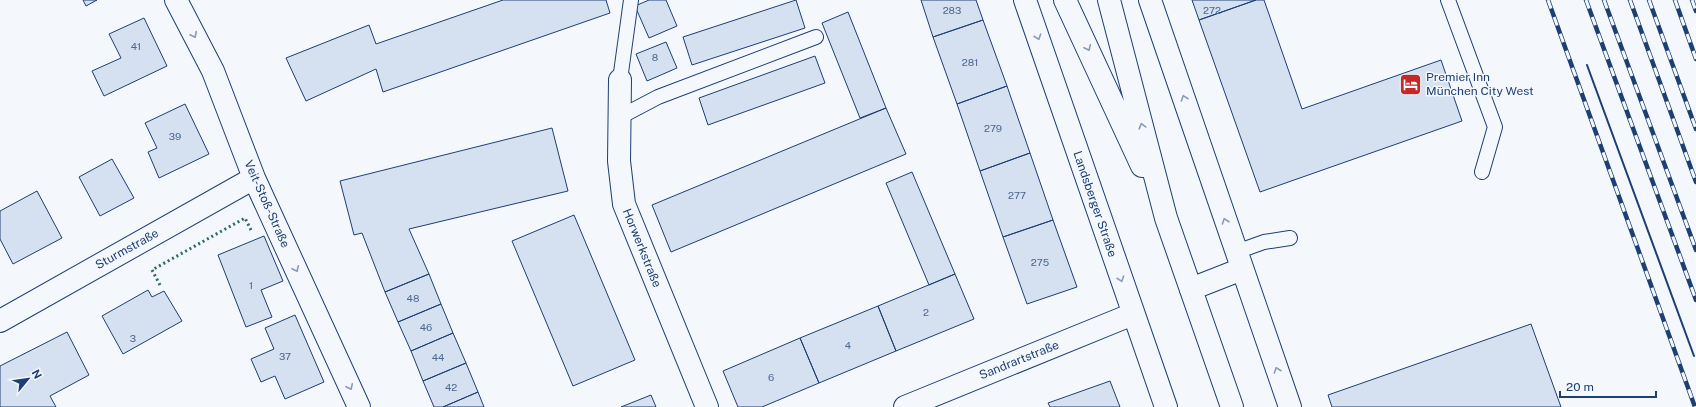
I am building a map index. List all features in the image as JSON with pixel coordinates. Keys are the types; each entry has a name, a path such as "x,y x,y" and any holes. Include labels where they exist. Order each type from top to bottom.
{"street":[{"name":"Veit-Stoß-Straße","path":"176,0 213,71 254,178 359,407"},
{"name":"Landsberger Straße","path":"1025,0 1166,407"},
{"path":"1065,0 1166,218"},
{"path":"1109,0 1166,218 1232,407"},
{"path":"1150,0 1290,407"},
{"name":"Horwerkstraße","path":"620,80 619,161 624,204 707,407"},
{"name":"Sturmstraße","path":"0,321 254,178"},
{"path":"1191,289 1239,261"},
{"name":"Sandrartstraße","path":"905,407 1133,314"}],"lane":[{"path":"620,80 631,0"},
{"path":"1448,0 1495,127 1482,172"},
{"path":"620,117 658,97 816,37"},
{"path":"1239,261 1264,242 1290,238"}],"building":[{"path":"83,0 97,0 86,6"},
{"path":"503,0 606,0 610,13 383,92 376,69 306,101 286,58 369,25 376,44"},
{"path":"649,0 666,0 677,26 649,38 635,6"},
{"path":"796,0 805,28 692,65 683,37"},
{"path":"921,0 976,0 983,20 933,37"},
{"path":"1192,0 1256,0 1199,20"},
{"name":"Premier Inn München City West","path":"1256,0 1264,0 1302,109 1441,60 1462,121 1260,192 1199,20"},
{"path":"848,12 886,108 860,118 822,23"},
{"path":"144,18 167,66 104,96 92,71 121,58 109,34"},
{"path":"983,20 1007,86 957,104 933,37"},
{"path":"666,42 677,68 647,81 636,54"},
{"path":"815,56 825,83 708,125 699,98"},
{"path":"1007,86 1030,153 980,171 957,104"},
{"path":"185,104 209,154 159,178 148,152 157,148 145,123"},
{"path":"886,108 906,154 671,252 652,205"},
{"path":"552,128 568,191 409,229 429,274 385,292 362,233 354,235 340,181"},
{"path":"1030,153 1053,220 1003,237 980,171"},
{"path":"112,159 134,198 100,216 79,177"},
{"path":"912,172 955,274 929,285 886,183"},
{"path":"37,191 62,238 13,264 0,239 0,211"},
{"path":"574,215 635,360 573,386 512,241"},
{"path":"1053,220 1077,287 1027,304 1003,237"},
{"path":"264,236 283,281 261,290 272,317 246,327 218,255"},
{"path":"429,274 441,304 398,322 385,292"},
{"path":"955,274 974,319 896,351 878,306"},
{"path":"148,290 152,297 164,291 182,321 123,354 102,316"},
{"path":"441,304 453,333 411,351 398,322"},
{"path":"878,306 896,351 819,383 800,338"},
{"path":"295,315 324,382 285,399 275,376 261,382 251,359 274,349 265,328"},
{"path":"1531,324 1561,407 1332,407 1328,395"},
{"path":"67,332 89,375 50,396 56,407 0,407 0,366"},
{"path":"453,333 466,363 423,381 411,351"},
{"path":"800,338 819,383 762,407 738,407 723,371"},
{"path":"466,363 478,392 443,407 434,407 423,381"},
{"path":"1110,381 1120,407 1050,407 1048,403"},
{"path":"478,392 484,407 443,407"},
{"path":"651,395 656,407 621,407"}],"railway":[{"path":"1548,0 1695,407"},
{"path":"1586,0 1696,300"},
{"path":"1604,0 1696,250"},
{"path":"1630,0 1696,182"},
{"path":"1649,0 1696,129"},
{"path":"1675,0 1696,59"},
{"path":"1692,0 1696,11"}],"hedge":[{"path":"160,285 152,270 245,218 251,230"}],"wall":[{"path":"1587,65 1694,356"}],"place":[{"name":"Premier Inn München City West","path":"1411,84"}]}
